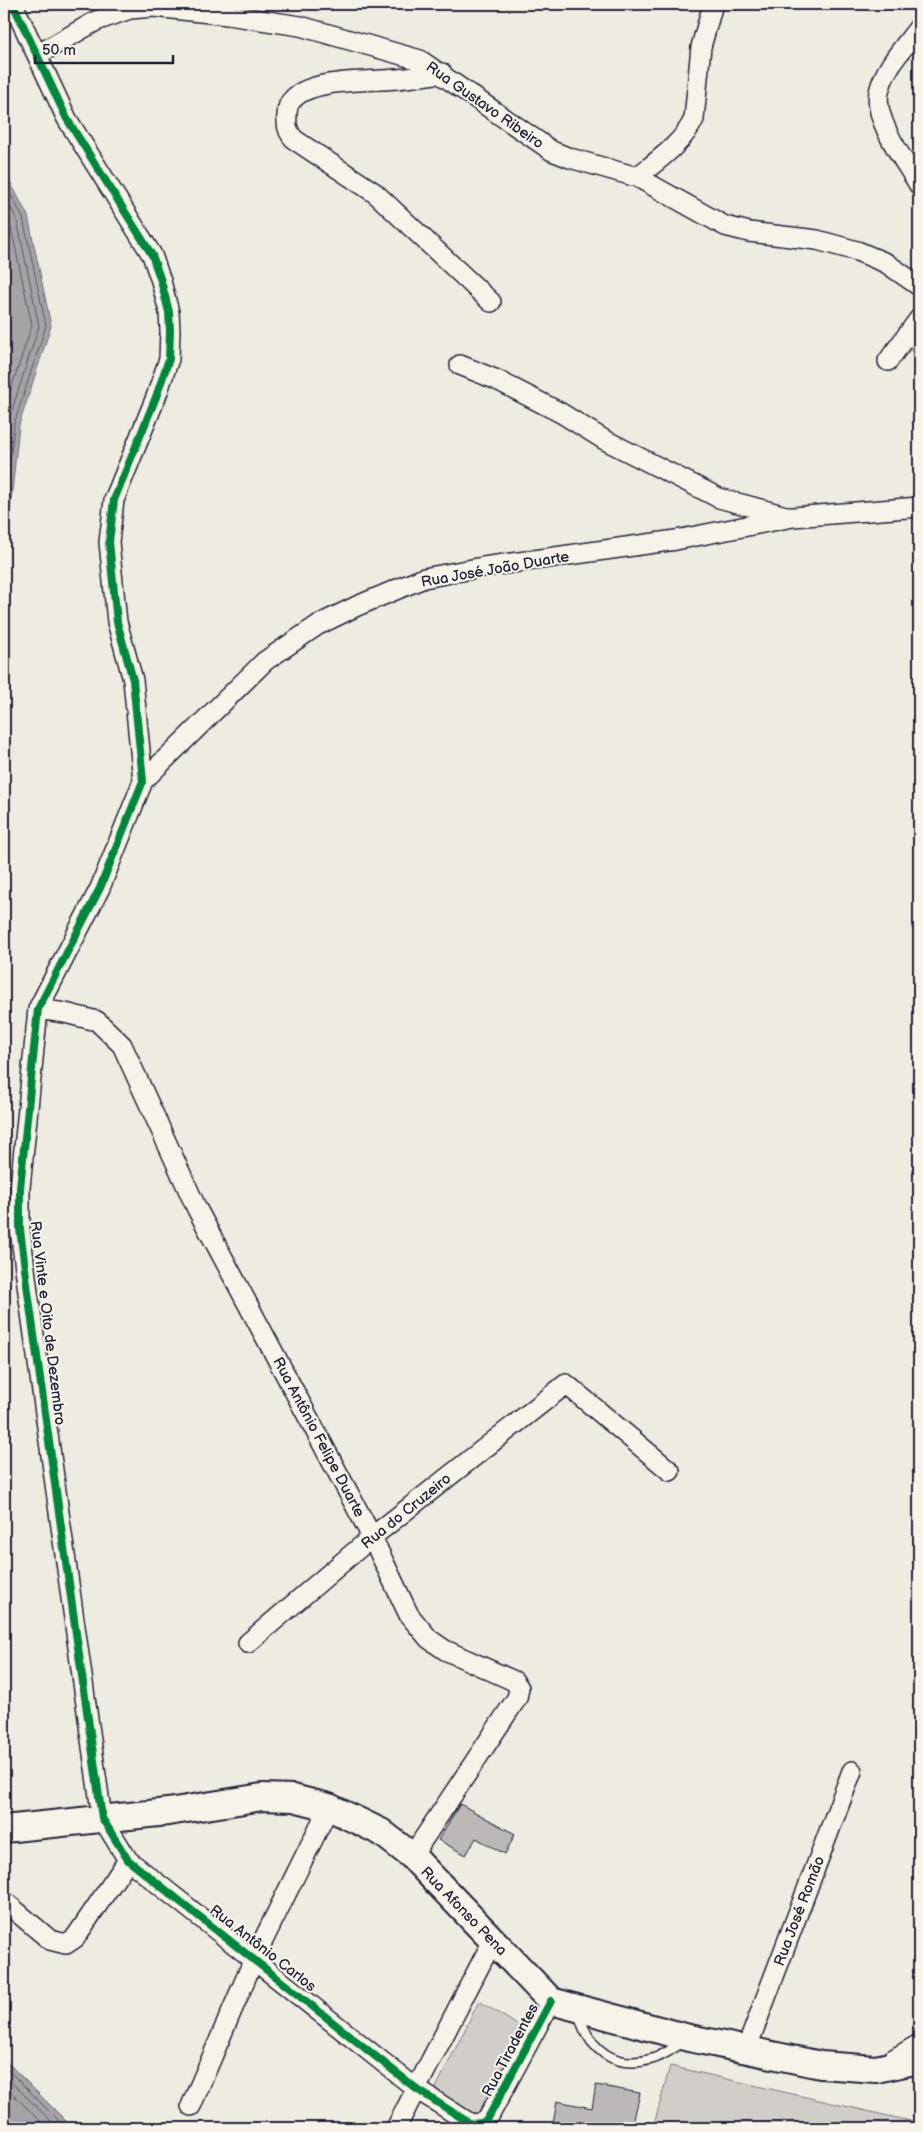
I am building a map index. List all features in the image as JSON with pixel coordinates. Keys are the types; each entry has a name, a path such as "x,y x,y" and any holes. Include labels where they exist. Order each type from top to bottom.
{"main road":[{"name":"Rua Afonso Pena","path":"4,1829 168,1812 262,1796 293,1798 329,1807 381,1832 412,1856 492,1942 551,2000 689,2038 821,2065 876,2069 919,2060"}],"street":[{"name":"Rua Vinte e Oito de Dezembro","path":"14,4 67,119 152,255 169,312 169,359 156,397 114,500 109,542 117,622 133,680 142,781 100,888 38,1009 20,1188 20,1230 102,1818"},
{"path":"637,177 690,129 694,119 701,47 713,4"},
{"name":"Rua Gustavo Ribeiro","path":"37,55 96,22 130,10 154,7 228,14 300,26 420,60 552,151 637,177 725,226 749,232 816,240 857,251 886,263 919,286"},
{"path":"919,27 887,72 879,92 879,108 881,118 919,185"},
{"path":"442,74 397,80 351,82 320,86 304,91 292,99 287,109 288,131 296,140 376,193 491,302"},
{"path":"888,361 919,319"},
{"name":"Rua José João Duarte","path":"460,365 498,380 561,413 603,440 719,498 792,517"},
{"name":"Rua José João Duarte","path":"142,781 265,661 318,625 357,606 424,578 483,567 676,540 792,517 919,507"},
{"name":"Rua Antônio Felipe Duarte","path":"38,1009 65,1012 98,1021 122,1044 197,1209 372,1537 410,1614 423,1634 451,1653 514,1681 520,1690 517,1698 412,1856"},
{"name":"Rua do Cruzeiro","path":"248,1643 372,1537 566,1384 670,1471"},
{"name":"Rua José Romão","path":"746,2050 852,1771"},
{"path":"191,2106 254,1959 329,1807"},
{"name":"Rua Antônio Carlos","path":"102,1818 128,1860 418,2090"},
{"path":"4,1901 50,1940 66,1944 78,1934 128,1860"},
{"path":"396,2128 418,2090 492,1942"},
{"name":"Rua Tiradentes","path":"418,2090 471,2124 484,2122 493,2111 551,2000"},
{"path":"876,2069 919,2044"},
{"path":"876,2069 919,2069"}],"lane":[{"path":"578,2008 582,2025 590,2040 606,2055 621,2061 640,2062 654,2059 689,2038"}],"shaded area":[{"path":"479,2001 527,2031 478,2119 432,2096"},
{"path":"670,2066 919,2123 919,2128 653,2128"}],"water":[{"path":"4,170 28,216 51,326 19,425 4,569"},
{"path":"4,2059 73,2128 4,2128"}],"building":[{"path":"460,1804 515,1834 505,1854 476,1838 466,1855 438,1840"},
{"path":"596,2085 640,2093 632,2128 574,2128 553,2124 557,2101 592,2108"}],"cycle path":[{"path":"13,4 67,119 152,255 169,312 170,331 169,359 156,397 114,500 109,542 117,622 133,680 143,781 100,888 38,1009 20,1188 20,1229 28,1292 102,1818 128,1860 418,2090 471,2124 487,2120 551,2001"}]}
